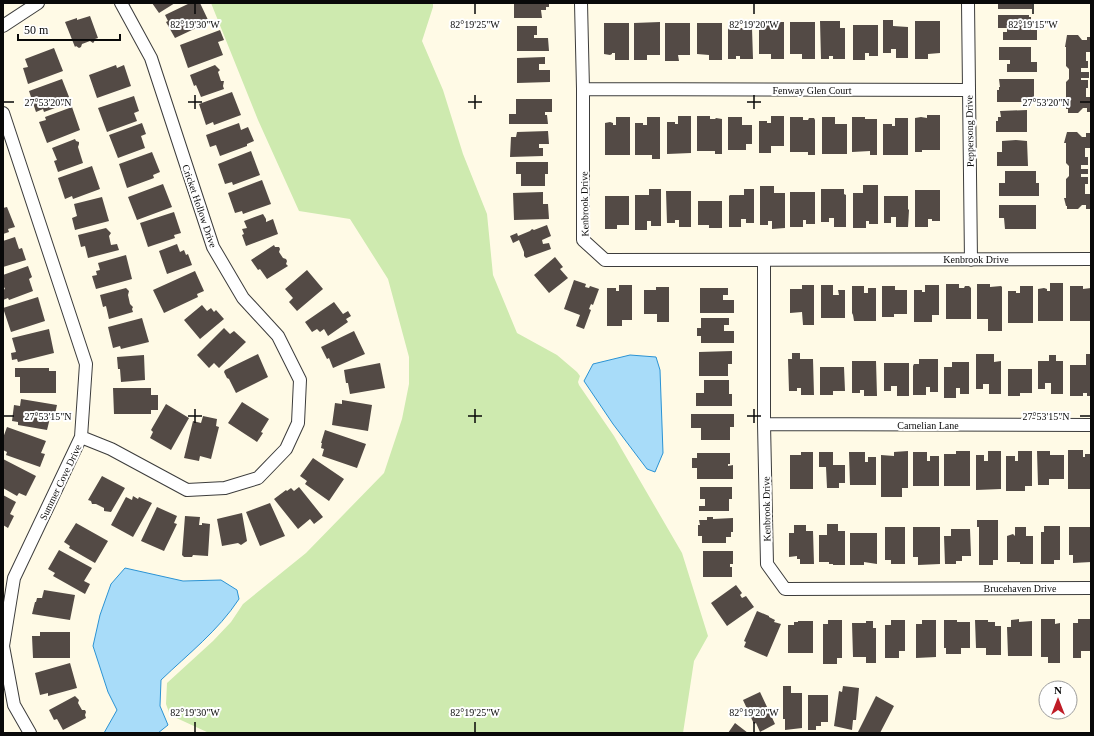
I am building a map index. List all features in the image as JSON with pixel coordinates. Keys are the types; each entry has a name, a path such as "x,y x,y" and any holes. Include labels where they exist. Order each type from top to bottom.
{"street":[{"path":"3,26 38,3"},
{"name":"Cricket Hollow Drive","path":"81,437 111,449 187,490 225,488 258,478 286,449 298,423 300,380 278,336 243,298 213,247 151,58 120,3"},
{"name":"Kenbrook Drive","path":"581,3 583,89 583,240 605,260 1091,259"},
{"name":"Peppersong Drive","path":"968,3 971,260"},
{"name":"Fenway Glen Court","path":"583,89 969,90"},
{"name":"Summer Cove Drive","path":"3,113 86,364 81,437 14,578 3,646 14,705 30,733"},
{"name":"Kenbrook Drive","path":"764,260 764,424 768,564 785,589 948,588"},
{"name":"Carnelian Lane","path":"764,424 1091,425"},
{"name":"Brucehaven Drive","path":"948,588 1091,588"}],"green space":[{"path":"211,3 433,3 422,41 443,90 463,154 487,214 493,275 517,333 557,355 580,376 578,382 579,385 614,436 682,553 708,636 694,661 683,733 209,733 170,715 166,704 167,683 213,641 231,622 243,604 306,553 384,473 402,419 409,384 409,357 388,279 350,219 299,211 258,120"}],"water":[{"path":"630,355 656,357 660,370 663,453 655,472 647,469 613,424 584,381 593,364"},
{"path":"125,568 183,581 221,580 237,590 239,599 222,622 161,680 160,706 168,725 158,733 104,733 117,710 108,692 93,646 100,615 111,584"}],"building":[{"path":"152,3 175,3 159,13"},
{"path":"190,3 200,3 209,22 175,38 166,22 168,21 165,15"},
{"path":"514,3 549,3 549,7 546,7 546,10 541,10 542,18 514,18"},
{"path":"998,3 1032,3 1032,9 998,9"},
{"path":"998,15 1029,15 1029,17 1031,17 1031,30 1037,30 1037,40 1003,40 1003,32 1007,32 1007,28 998,28"},
{"path":"90,16 98,38 95,39 93,43 90,41 82,44 79,48 76,46 75,47 65,22"},
{"path":"883,20 893,20 893,26 908,27 908,58 896,58 896,49 891,49 891,53 883,53"},
{"path":"820,21 840,21 840,28 845,28 845,59 833,59 833,56 829,56 829,59 821,59"},
{"path":"915,21 940,21 940,53 928,54 928,59 915,59"},
{"path":"660,22 660,55 647,55 647,60 634,60 634,23"},
{"path":"759,22 784,22 784,59 771,59 771,54 759,54"},
{"path":"790,22 815,22 815,59 802,59 802,54 790,54"},
{"path":"604,23 629,23 629,60 615,60 615,53 610,55 604,54"},
{"path":"665,23 690,23 690,55 678,55 679,61 665,61"},
{"path":"697,23 722,23 722,60 709,60 709,55 697,54"},
{"path":"853,25 878,25 878,56 869,56 869,53 865,53 865,60 853,60"},
{"path":"517,26 537,26 537,35 534,35 534,38 548,38 549,51 517,51"},
{"path":"728,28 752,28 753,59 740,59 740,56 736,56 736,59 728,59"},
{"path":"220,30 224,40 218,42 223,55 188,68 180,45"},
{"path":"1067,35 1078,35 1082,40 1087,40 1087,37 1091,37 1091,52 1086,52 1088,68 1081,68 1081,72 1089,72 1089,78 1081,78 1081,80 1088,80 1086,97 1091,97 1091,112 1087,112 1087,108 1083,108 1078,113 1068,113 1068,109 1066,109 1066,82 1069,79 1069,69 1066,66 1065,47"},
{"path":"999,47 1031,47 1031,62 1037,62 1037,72 1007,72 1007,64 1010,64 1010,60 999,60"},
{"path":"54,48 63,71 28,84 23,68 28,67 25,59"},
{"path":"545,57 545,64 539,64 539,70 550,70 550,82 517,83 517,58"},
{"path":"116,65 117,68 124,65 131,86 97,98 89,75"},
{"path":"215,65 220,70 218,72 221,81 224,81 224,89 201,97 196,85 194,86 190,75"},
{"path":"62,79 71,102 44,112 43,109 36,112 29,91"},
{"path":"999,79 1034,79 1034,97 1029,97 1029,102 997,102 997,90 999,90 1000,87"},
{"path":"232,92 241,115 214,125 213,122 206,125 199,104"},
{"path":"134,96 139,111 134,113 137,121 107,132 98,108"},
{"path":"516,99 552,99 552,112 545,112 545,115 547,115 548,124 509,124 509,114 516,114"},
{"path":"72,107 80,130 47,143 39,122 46,120 45,117"},
{"path":"1027,110 1027,132 996,132 996,121 998,121 998,117 1001,117 1000,111"},
{"path":"927,115 940,115 940,150 922,150 922,152 915,152 915,118 927,118"},
{"path":"678,116 691,116 691,153 667,154 667,122 675,122 675,124 678,124"},
{"path":"697,116 710,116 710,119 722,119 722,154 715,154 715,151 697,151"},
{"path":"771,116 784,116 784,146 771,146 771,153 759,153 759,121 767,121 767,123 771,123"},
{"path":"616,117 630,117 630,155 605,155 605,123 610,122 613,123 613,125 616,125"},
{"path":"647,117 660,117 660,159 652,159 652,155 635,155 635,123 643,123 643,125 647,125"},
{"path":"728,117 742,117 742,125 752,125 752,144 746,144 746,150 728,150"},
{"path":"790,117 803,117 803,120 814,118 815,155 808,155 808,152 790,152"},
{"path":"822,117 835,117 835,124 847,124 847,154 822,154"},
{"path":"852,117 877,119 877,155 870,155 870,151 852,152"},
{"path":"895,118 908,118 908,155 883,155 883,124 892,124 892,126 895,126"},
{"path":"142,123 146,134 141,136 145,148 118,158 109,135"},
{"path":"239,123 241,130 248,127 254,141 247,144 247,146 220,156 216,145 210,147 206,135"},
{"path":"548,131 549,144 539,144 539,148 543,148 543,156 510,157 511,137 516,137 517,132"},
{"path":"1067,132 1077,132 1082,137 1086,137 1086,133 1091,133 1091,148 1085,148 1085,157 1088,157 1088,165 1081,165 1081,169 1088,169 1088,174 1081,174 1081,177 1088,177 1088,184 1085,184 1085,194 1091,194 1091,209 1086,209 1086,205 1082,205 1078,209 1067,209 1066,206 1064,198 1066,198 1066,179 1069,176 1069,166 1066,163 1066,143 1064,143"},
{"path":"75,139 79,142 78,147 83,163 58,172 54,161 57,160 52,148"},
{"path":"1002,141 1027,141 1028,166 997,166 997,152 1002,152"},
{"path":"251,151 260,175 233,185 232,182 225,184 218,164"},
{"path":"152,152 160,172 153,175 154,178 127,188 119,164"},
{"path":"516,162 548,162 548,174 545,174 545,186 521,186 521,174 516,174"},
{"path":"92,166 100,189 73,199 72,196 65,199 58,178"},
{"path":"1005,171 1036,171 1036,183 1039,183 1039,196 999,196 999,183 1005,183"},
{"path":"262,180 271,204 243,214 242,211 235,213 228,193"},
{"path":"163,184 172,207 137,220 128,197"},
{"path":"863,185 878,185 878,224 869,224 869,221 866,221 866,228 853,228 853,193 863,193"},
{"path":"760,186 774,186 774,193 785,193 785,228 772,229 772,221 768,221 768,225 760,225"},
{"path":"649,189 661,189 661,226 651,226 651,221 647,221 647,230 635,230 635,195 649,195"},
{"path":"744,189 754,189 754,223 746,223 746,219 741,219 741,227 729,227 729,196 744,195"},
{"path":"821,189 844,189 844,194 846,195 846,227 834,227 834,218 829,218 829,222 821,222"},
{"path":"915,190 940,190 940,221 932,221 932,219 928,219 928,227 915,227"},
{"path":"666,191 691,191 691,227 679,227 679,220 675,220 675,223 667,223"},
{"path":"543,192 543,204 548,204 549,219 514,220 513,193"},
{"path":"790,192 815,192 815,224 806,224 806,220 803,220 803,227 790,227"},
{"path":"605,196 629,196 629,225 617,225 617,229 605,229"},
{"path":"884,196 908,196 908,227 896,227 896,217 891,217 891,223 884,223"},
{"path":"102,197 109,221 75,230 72,218 77,216 74,204"},
{"path":"698,201 722,201 722,228 709,228 709,225 698,225"},
{"path":"999,205 1036,205 1036,229 1005,229 1004,218 999,218"},
{"path":"7,207 15,227 8,229 9,232 3,234 3,208"},
{"path":"174,212 181,233 174,235 175,238 148,247 140,223"},
{"path":"263,214 266,222 273,219 278,234 246,246 242,235 244,234 242,229 247,228 244,221"},
{"path":"547,225 551,236 542,240 543,244 549,243 551,249 526,258 519,240 513,243 510,236 517,233 518,236 532,229 534,230"},
{"path":"106,228 111,233 109,236 111,245 117,244 119,250 88,258 85,246 81,247 78,235"},
{"path":"15,237 19,249 22,248 26,260 3,267 3,241"},
{"path":"177,244 180,252 184,250 186,255 188,254 192,265 167,274 159,251"},
{"path":"274,245 275,247 279,247 279,252 283,258 286,259 286,264 288,266 267,279 251,260"},
{"path":"126,255 132,279 96,289 92,276 97,275 96,271 100,270 98,263"},
{"path":"555,257 563,267 560,269 568,278 549,293 534,275"},
{"path":"28,266 32,277 29,279 33,291 9,300 8,298 3,300 3,290 5,289 3,285 3,275"},
{"path":"307,270 323,289 297,311 289,302 293,298 285,289"},
{"path":"195,271 204,291 197,294 198,297 164,313 153,290"},
{"path":"574,280 586,284 585,287 589,288 590,286 599,289 593,305 591,304 589,309 591,310 584,329 576,326 580,315 564,309"},
{"path":"1050,283 1063,283 1063,321 1038,321 1038,289 1044,288 1047,289 1047,291 1050,291"},
{"path":"946,284 959,284 959,288 969,286 971,288 971,319 946,319"},
{"path":"977,284 990,284 990,287 1002,287 1002,331 988,331 988,319 977,319"},
{"path":"619,285 632,285 632,320 622,320 622,326 607,326 607,288 616,288 616,291 619,291"},
{"path":"802,285 814,285 814,325 803,325 802,312 790,313 790,289 802,289"},
{"path":"821,285 833,285 833,295 839,295 838,290 845,290 845,318 821,318"},
{"path":"925,285 939,285 939,315 932,315 932,322 914,322 914,290 922,290 922,292 925,292"},
{"path":"852,286 864,286 864,293 868,293 868,288 876,288 876,321 854,321 852,313"},
{"path":"882,286 895,286 895,290 907,290 907,314 894,314 894,317 882,317"},
{"path":"1020,286 1033,286 1033,323 1008,323 1008,291 1016,291 1016,293 1020,293"},
{"path":"1070,286 1083,286 1083,289 1091,288 1091,321 1070,321"},
{"path":"656,287 669,287 669,322 657,322 657,314 644,314 644,290 656,290"},
{"path":"126,288 129,291 128,295 130,304 133,307 133,312 109,319 106,306 103,307 100,295"},
{"path":"700,288 728,288 728,295 723,295 723,300 734,300 734,313 700,313"},
{"path":"38,297 45,321 11,332 3,308"},
{"path":"334,302 343,314 348,311 351,316 346,319 348,322 328,336 324,329 320,332 317,329 312,332 305,322"},
{"path":"202,305 207,311 211,308 214,312 216,310 224,319 200,339 184,320"},
{"path":"142,318 149,342 121,349 120,346 113,348 108,327"},
{"path":"701,318 729,318 729,325 724,325 724,331 734,331 734,343 701,343 701,336 697,336 697,328 701,328"},
{"path":"224,328 230,334 234,331 246,342 219,368 214,363 209,368 197,355"},
{"path":"49,329 54,353 18,362 17,359 12,360 11,353 16,352 12,338"},
{"path":"354,331 365,354 333,368 329,358 327,359 321,347"},
{"path":"732,351 732,364 728,364 728,376 699,376 699,352"},
{"path":"792,353 800,353 800,359 813,359 814,395 801,395 801,388 797,388 797,391 789,391 788,359 792,359"},
{"path":"258,354 268,377 236,393 224,372 225,370"},
{"path":"976,354 994,354 994,362 1001,361 1001,394 989,394 989,384 983,384 983,389 976,389"},
{"path":"1086,354 1091,354 1091,396 1087,396 1087,393 1083,393 1083,396 1070,396 1070,365 1086,365"},
{"path":"144,355 145,380 121,382 117,357"},
{"path":"1049,355 1056,355 1056,361 1063,361 1063,394 1051,394 1051,383 1045,383 1045,389 1038,389 1038,361 1049,361"},
{"path":"919,359 938,359 938,392 930,392 930,387 926,387 926,395 913,395 913,366 914,364 919,364"},
{"path":"852,361 876,361 877,396 864,396 864,390 860,390 860,393 852,393"},
{"path":"952,362 969,362 969,394 960,394 960,388 956,388 956,398 944,398 944,367 952,367"},
{"path":"380,363 385,388 350,394 348,383 346,383 344,370"},
{"path":"884,363 909,363 909,396 897,396 897,386 891,386 891,391 884,391"},
{"path":"820,367 844,367 845,391 833,391 833,395 820,395"},
{"path":"15,368 49,368 49,371 56,371 56,393 20,393 20,377 15,377"},
{"path":"1008,369 1032,369 1032,393 1020,393 1020,396 1008,396"},
{"path":"704,380 729,380 729,394 732,394 732,406 696,406 696,393 704,393"},
{"path":"113,388 151,388 151,395 158,395 158,410 151,410 151,414 114,414"},
{"path":"21,399 57,405 54,419 50,418 47,430 18,425 18,422 12,421 14,405 20,406"},
{"path":"342,400 372,405 368,431 332,425 335,403 342,404"},
{"path":"242,402 269,419 257,442 228,423"},
{"path":"166,404 189,418 171,450 150,438 153,432 151,430"},
{"path":"691,414 734,414 734,427 730,427 730,440 701,440 701,428 691,428"},
{"path":"203,416 217,419 216,426 219,427 211,459 200,456 199,461 184,458 193,421 201,423"},
{"path":"7,427 46,441 41,453 45,454 40,467 6,455 7,452 3,450 3,438"},
{"path":"325,430 366,444 357,468 322,456 324,449 321,448 321,443"},
{"path":"1068,450 1083,450 1083,457 1085,457 1085,454 1091,454 1091,489 1068,489"},
{"path":"908,451 908,488 902,488 902,497 881,497 881,455 894,456 894,452"},
{"path":"956,451 970,451 970,486 944,486 944,454 956,454"},
{"path":"988,451 1001,451 1001,489 976,490 976,455 984,455 984,461 988,461"},
{"path":"1018,451 1032,451 1032,486 1025,486 1025,491 1006,491 1006,456 1015,456 1015,461 1018,461"},
{"path":"1037,451 1050,451 1050,455 1064,455 1064,479 1049,479 1049,485 1038,485"},
{"path":"801,452 813,452 813,489 790,489 790,455 801,455"},
{"path":"819,452 833,452 833,465 845,465 845,483 839,483 839,488 827,488 826,467 819,467"},
{"path":"849,452 865,452 865,462 868,462 868,457 876,457 876,485 850,485"},
{"path":"913,452 927,452 927,461 930,461 930,456 939,456 939,486 913,486"},
{"path":"697,453 730,453 730,464 728,464 728,466 733,465 733,479 697,479 697,468 692,468 692,458 697,458"},
{"path":"313,458 344,479 329,501 305,484 307,481 300,476"},
{"path":"3,459 36,476 26,496 19,493 17,496 3,488"},
{"path":"102,476 125,488 111,512 104,511 104,508 96,504 92,504 91,501 88,500"},
{"path":"299,487 323,517 314,524 310,519 298,529 274,499 286,490 287,491 291,488 294,491"},
{"path":"700,487 732,487 732,499 729,499 729,511 699,511 699,506 705,506 705,499 700,499"},
{"path":"3,495 16,502 10,514 14,516 8,528 3,525"},
{"path":"133,496 152,503 133,537 111,525 126,497 132,500"},
{"path":"270,503 285,536 260,546 246,512"},
{"path":"157,507 177,516 174,523 177,524 164,551 141,541"},
{"path":"242,513 247,541 241,545 238,543 222,546 217,519"},
{"path":"185,516 200,517 199,525 202,525 202,523 210,524 208,556 193,555 192,557 184,557 182,555"},
{"path":"707,517 713,517 713,519 733,518 733,532 731,532 731,537 726,537 726,543 702,543 702,536 698,536 698,525 700,525 699,520 707,520"},
{"path":"977,520 998,520 998,560 993,560 993,565 979,565 979,527 977,527"},
{"path":"76,523 108,541 95,563 69,548 70,546 64,542"},
{"path":"827,524 838,524 838,531 845,531 845,565 833,565 829,564 829,562 819,562 819,535 827,535"},
{"path":"794,525 806,525 806,531 813,531 814,564 800,564 800,559 797,559 797,556 789,557 789,533 794,533"},
{"path":"1044,526 1060,526 1060,560 1054,560 1054,564 1041,564 1041,532 1044,532"},
{"path":"885,527 905,527 905,564 891,564 891,560 885,560"},
{"path":"913,527 940,527 940,564 918,565 918,557 913,557"},
{"path":"1015,527 1026,527 1026,536 1033,536 1033,564 1007,562 1007,536 1013,534 1015,536"},
{"path":"1069,527 1091,527 1091,562 1073,563 1073,555 1069,555"},
{"path":"951,529 970,529 971,556 962,556 962,561 956,561 956,564 945,564 944,536 951,536"},
{"path":"850,533 877,533 877,564 864,562 864,565 850,565"},
{"path":"59,550 92,568 84,581 90,584 85,594 53,576 55,573 48,569"},
{"path":"703,551 733,551 733,564 730,564 730,567 732,567 732,577 703,577"},
{"path":"736,585 742,593 740,595 742,598 746,596 754,607 727,626 711,603"},
{"path":"44,590 75,595 70,620 32,614 37,598 42,598"},
{"path":"757,611 769,616 775,620 774,622 781,624 767,657 744,647 746,642 744,641"},
{"path":"1019,619 1019,622 1032,621 1032,656 1008,656 1007,627 1011,627 1011,620"},
{"path":"1041,619 1055,619 1055,624 1060,623 1060,663 1048,663 1048,657 1041,657"},
{"path":"1078,619 1091,619 1091,651 1081,651 1081,658 1073,658 1073,623 1078,623"},
{"path":"828,620 842,620 842,658 837,658 837,664 823,664 823,624 828,624"},
{"path":"891,620 905,620 905,651 899,651 899,658 885,658 885,625 891,625"},
{"path":"922,620 936,620 936,657 916,658 916,624 922,624"},
{"path":"944,620 970,622 970,648 961,648 961,654 946,654 946,648 944,648"},
{"path":"975,620 988,620 988,622 995,622 995,626 1001,626 1001,655 986,655 986,648 976,648"},
{"path":"813,621 813,653 788,653 788,625 794,625 794,622"},
{"path":"866,621 873,621 873,628 876,628 876,663 866,663 866,657 853,657 852,623 866,623"},
{"path":"40,632 70,632 70,658 33,658 32,636 40,636"},
{"path":"70,663 77,688 48,696 48,693 40,695 35,673"},
{"path":"783,686 791,686 791,693 802,693 802,728 785,730 785,719 783,719"},
{"path":"843,686 859,688 856,720 853,720 852,730 834,726 839,691 842,692"},
{"path":"760,692 775,724 760,732 756,723 754,724 743,700"},
{"path":"808,695 828,695 828,722 821,722 821,726 816,726 816,730 808,730"},
{"path":"75,696 79,700 78,703 82,710 85,710 86,712 86,718 63,730 57,719 54,720 49,710"},
{"path":"876,696 894,706 880,733 860,733 858,732"},
{"path":"735,723 748,733 728,733"}]}
